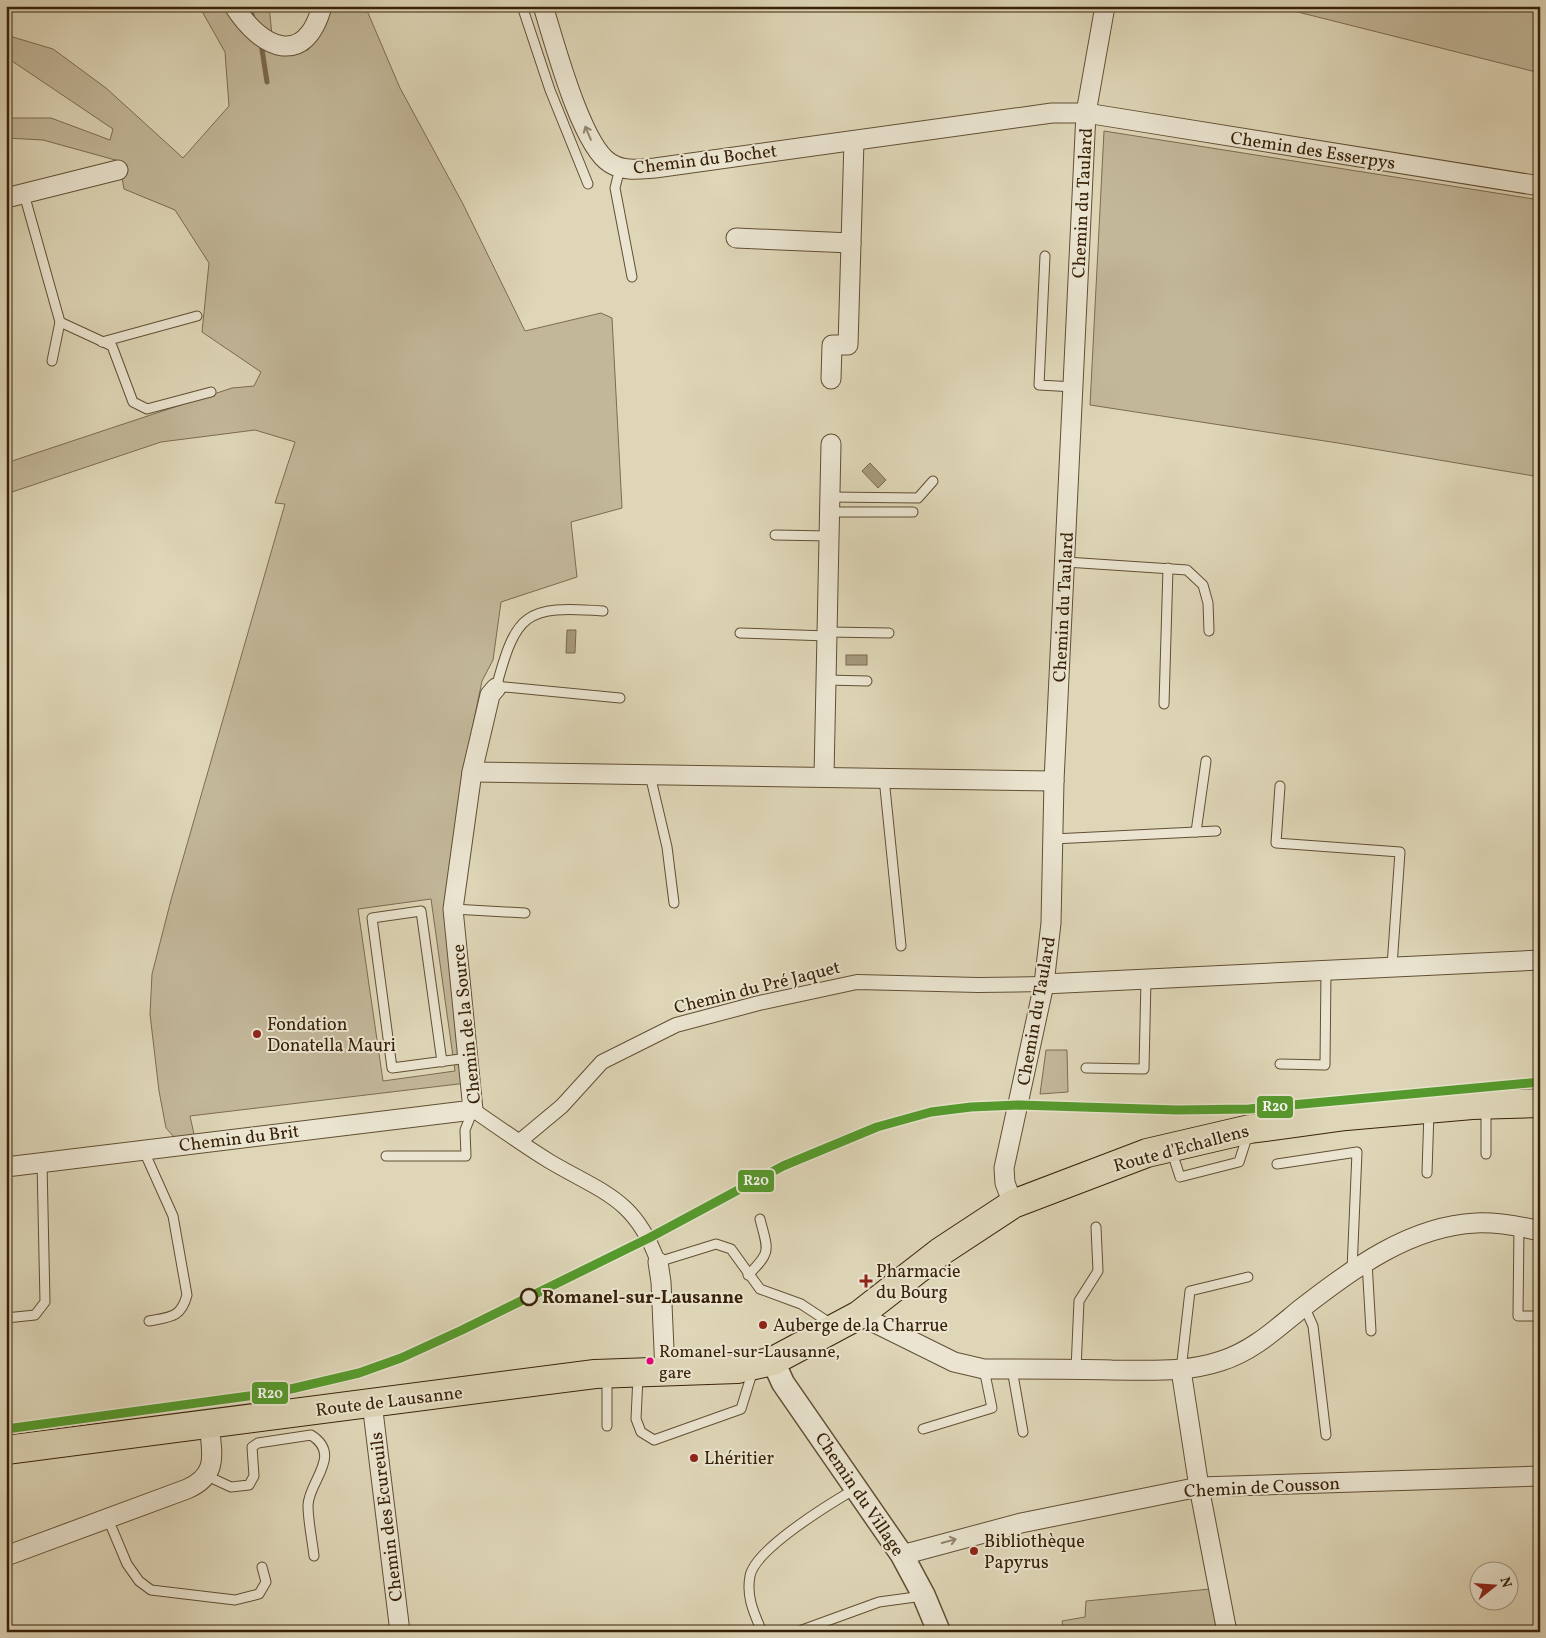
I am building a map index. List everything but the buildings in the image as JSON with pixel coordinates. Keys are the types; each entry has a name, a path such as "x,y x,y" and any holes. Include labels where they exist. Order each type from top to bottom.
{"main road":[{"name":"Route d'Echallens","path":"764,1364 848,1321 940,1252 1013,1204 1147,1153 1250,1129 1429,1109 1540,1103"},
{"name":"Route de Lausanne","path":"6,1450 372,1402 607,1374 737,1369 764,1364"}],"street":[{"path":"236,10 267,42 285,46 302,42 311,34 322,6"},
{"name":"Chemin du Bochet","path":"543,6 559,59 588,135 603,158 620,168 655,168 1052,113 1086,113"},
{"name":"Chemin du Taulard","path":"1013,1204 1005,1183 1004,1168 1044,984 1051,923 1054,781 1066,562 1086,113 1105,6"},
{"name":"Chemin des Esserpys","path":"1086,113 1540,186"},
{"path":"831,379 832,345 848,345 854,141"},
{"path":"15,196 118,170"},
{"path":"736,238 851,242"},
{"path":"824,776 831,444"},
{"name":"Chemin de la Source","path":"496,688 490,695 472,772 454,909 473,1110 549,1161 607,1193 633,1214 644,1229 658,1262"},
{"path":"472,772 1054,781"},
{"path":"1044,984 1540,960"},
{"name":"Chemin du Pré Jaquet","path":"520,1141 562,1106 602,1062 676,1025 759,1003 857,982 978,986 1044,984"},
{"name":"Chemin du Brit","path":"6,1168 143,1149 473,1110"},
{"path":"848,1321 954,1362 984,1369 1181,1370 1222,1361 1256,1345 1304,1306 1359,1266 1395,1245 1453,1226 1476,1223 1519,1226 1540,1231"},
{"path":"658,1262 661,1282 665,1372"},
{"name":"Chemin du Village","path":"764,1364 783,1383 902,1555 924,1596 939,1632"},
{"path":"1181,1370 1199,1487 1227,1632"},
{"name":"Chemin des Ecureuils","path":"372,1402 400,1632"},
{"path":"6,1556 194,1486 207,1476 212,1458 209,1424"},
{"name":"Chemin de Cousson","path":"902,1555 1021,1523 1199,1487 1540,1476"}],"lane":[{"path":"522,6 550,90 588,184"},
{"path":"620,168 615,188 632,277"},
{"path":"15,196 60,322 52,362"},
{"path":"1045,256 1039,385 1074,387"},
{"path":"102,342 197,316"},
{"path":"60,322 112,346 133,402 147,409 211,392"},
{"path":"830,505 918,498 933,481"},
{"path":"830,505 913,512"},
{"path":"775,535 829,536"},
{"path":"1066,562 1187,570 1203,585 1208,603 1209,631"},
{"path":"1164,704 1168,568"},
{"name":"Chemin de la Source","path":"496,688 515,632 526,619 542,612 566,608 603,611"},
{"path":"740,633 890,633"},
{"path":"826,680 867,681"},
{"path":"496,688 505,687 620,698"},
{"path":"1196,832 1206,762"},
{"path":"650,775 667,848 674,903"},
{"path":"884,778 901,946"},
{"path":"1280,786 1276,843 1400,852 1392,966"},
{"path":"1053,839 1216,831"},
{"path":"454,909 525,913"},
{"path":"442,1062 421,911 372,918 392,1068 442,1062 468,1058"},
{"path":"1280,1064 1325,1065 1326,970"},
{"path":"1086,1068 1144,1069 1146,979"},
{"path":"1486,1105 1486,1154"},
{"path":"1427,1173 1429,1109"},
{"path":"386,1156 466,1156 465,1130 473,1110"},
{"path":"143,1149 173,1216 187,1295 184,1307 174,1316 149,1321"},
{"path":"1277,1164 1357,1152 1359,1266 1370,1331"},
{"path":"6,1318 35,1315 45,1302 42,1163"},
{"path":"748,1276 765,1258 768,1248 760,1218"},
{"path":"1519,1226 1518,1316 1540,1316"},
{"path":"1076,1369 1079,1301 1098,1271 1096,1227"},
{"path":"658,1262 716,1244 731,1250 748,1276 760,1289 848,1321"},
{"path":"1181,1370 1190,1291 1248,1277"},
{"path":"1304,1306 1313,1326 1326,1435"},
{"path":"638,1374 636,1420 641,1432 654,1440 740,1409 764,1364"},
{"path":"924,1429 992,1408 984,1369"},
{"path":"1012,1369 1023,1432"},
{"path":"607,1374 608,1426"},
{"path":"207,1476 231,1487 249,1485 254,1476 252,1447 258,1443 311,1435 318,1440 324,1452 324,1464 308,1504 314,1556"},
{"path":"762,1632 749,1600 750,1575 759,1558 822,1508 857,1488"},
{"path":"108,1519 127,1564 139,1581 151,1590 235,1600 259,1594 266,1582 262,1567"},
{"path":"802,1630 879,1602 924,1596"}],"shaded area":[{"path":"199,6 269,6 274,54 308,50 321,33 330,6 365,6 400,88 463,204 525,331 601,313 612,318 622,508 571,522 577,577 501,602 493,660 482,681 461,783 448,928 475,1082 190,1116 194,1134 175,1138 166,1128 159,1091 150,1014 152,974 171,900 285,504 275,503 295,442 255,430 161,442 6,494 6,463 232,388 254,386 261,372 202,332 209,263 175,210 124,189 119,161 43,140 6,138 6,118 51,118 110,140 113,129 6,57 6,35 53,49 106,88 183,158 229,106 225,52","holes":["431,899 455,1071 383,1081 358,909"]},
{"path":"1274,6 1540,6 1540,73"},
{"path":"1104,131 1540,200 1540,477 1338,443 1090,405"},
{"path":"870,463 886,480 878,488 862,471"},
{"path":"567,630 576,630 575,653 566,653"},
{"path":"846,655 867,655 867,665 846,665"},
{"path":"1046,1050 1067,1050 1068,1092 1040,1094"},
{"path":"1210,1589 1218,1632 1064,1632 1062,1621 1085,1617 1086,1601"}],"waterway":[{"path":"249,6 253,18"},
{"path":"261,43 267,82"}],"transit line":[{"name":"R20","path":"6,1429 278,1392 359,1373 401,1358 462,1330 649,1238 783,1166 877,1127 931,1112 971,1107 1019,1105 1177,1110 1249,1109 1540,1082"}],"place":[{"name":"Fondation Donatella Mauri","path":"257,1034"},
{"name":"Pharmacie du Bourg","path":"866,1281"},
{"name":"Romanel-sur-Lausanne","path":"529,1297"},
{"name":"Auberge de la Charrue","path":"763,1325"},
{"name":"Romanel-sur-Lausanne, gare","path":"650,1361"},
{"name":"Lhéritier","path":"694,1458"},
{"name":"Bibliothèque Papyrus","path":"974,1551"}]}
